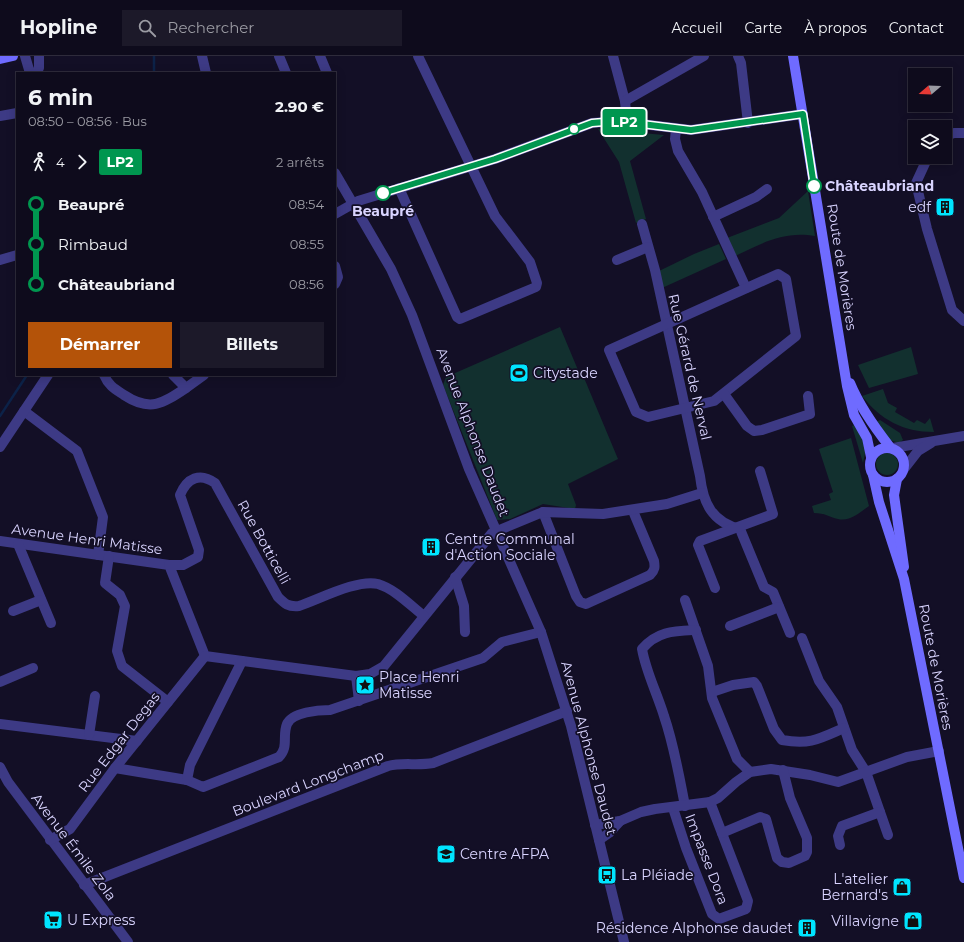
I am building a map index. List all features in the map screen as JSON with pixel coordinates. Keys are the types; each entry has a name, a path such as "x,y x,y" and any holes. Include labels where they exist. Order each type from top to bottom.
{"main road":[{"path":"0,59 13,56"},
{"name":"Route de Morières","path":"793,56 847,386 854,416 867,438 871,457"},
{"name":"Route de Morières","path":"844,364 855,393 891,448"},
{"path":"891,448 901,454 904,469 897,479 887,482 882,481 873,475 870,466 871,457 879,449 891,448"},
{"name":"Route de Morières","path":"873,475 879,502 904,579"},
{"name":"Route de Morières","path":"897,479 894,495 904,579 964,878"}],"street":[{"path":"25,56 30,72"},
{"path":"37,72 39,68 39,56"},
{"path":"202,56 206,72"},
{"path":"279,56 286,72"},
{"path":"320,56 327,72"},
{"path":"399,188 457,317 460,320 533,289 538,283 525,254 495,216 418,56"},
{"path":"613,56 625,101 627,122"},
{"path":"625,101 704,56"},
{"path":"738,56 741,63 748,123"},
{"path":"0,116 16,113"},
{"path":"336,213 353,203 517,151 592,123 627,122 676,129 705,129 803,114"},
{"path":"676,129 676,144 702,192 746,288"},
{"path":"952,134 964,133"},
{"path":"925,164 916,183 927,229 952,310 964,321"},
{"name":"Avenue Alphonse Daudet","path":"336,174 391,269 412,315 469,469 541,632 567,711 624,942"},
{"path":"713,217 756,197 767,189"},
{"name":"Rue Gérard de Nerval","path":"642,224 685,408 700,476 702,493"},
{"path":"618,260 648,247"},
{"path":"0,260 16,255"},
{"path":"336,270 338,277 336,282"},
{"path":"778,274 786,279 796,336 714,401 648,417 636,412 609,350 666,325 778,274"},
{"path":"0,447 47,376"},
{"path":"105,376 113,388 134,402 143,405 152,405 168,400 203,376"},
{"path":"174,376 186,388"},
{"path":"724,394 747,426 754,431 762,430 810,414 808,396"},
{"path":"24,411 77,451 103,516 105,583 120,595 124,606 117,651 122,666 168,702"},
{"path":"891,448 964,436"},
{"path":"904,469 918,451 938,440"},
{"path":"715,588 698,545 700,541 733,527 773,514 760,471"},
{"name":"Rue Botticelli","path":"169,565 183,565 198,557 199,550 180,495 187,482 196,476 209,479 215,483 278,597 284,604 290,607 299,606 363,583 379,584 395,593 424,616"},
{"path":"205,656 356,676 370,674 384,666 488,537 497,531 543,512 603,514 633,511 667,504 702,493 720,522 740,529 764,587 773,592 790,633"},
{"path":"543,512 576,596 580,602 590,604 653,572 655,567 654,561 633,511"},
{"name":"Avenue Henri Matisse","path":"0,541 169,565 205,656"},
{"path":"18,544 50,623"},
{"path":"455,577 464,606 465,632"},
{"path":"13,611 41,600"},
{"path":"685,600 708,666 712,698 737,759 750,772"},
{"path":"730,626 779,606"},
{"path":"685,806 674,747 664,715 645,665 642,649 649,641 662,633 696,630"},
{"path":"115,768 187,780 203,787 279,757 284,752 287,724 292,719 313,710 330,710 359,701 483,658 502,642 541,632"},
{"path":"802,638 819,681 837,707 852,750 866,772 888,835"},
{"name":"Rue Edgar Degas","path":"50,840 70,829 115,768 205,656"},
{"path":"187,780 190,765 242,661"},
{"path":"0,682 33,668"},
{"path":"356,676 359,701"},
{"path":"712,692 733,685 754,682 758,686 774,729 782,740 812,742 844,728"},
{"path":"89,735 95,696"},
{"name":"Boulevard Longchamp","path":"84,885 388,766 403,763 422,765 432,763 567,711"},
{"path":"0,724 137,741"},
{"path":"595,825 620,821 641,812 710,802 718,798 750,772 771,768 838,782 907,757 939,751"},
{"name":"Avenue Émile Zola","path":"0,767 8,782 50,840 128,942"},
{"path":"722,833 760,817 766,819 777,858 782,862 789,863 805,856 807,852 807,838 790,798 783,770"},
{"name":"Impasse Dora","path":"673,808 686,848 712,914 719,918 746,909 748,901 710,802"},
{"path":"840,845 838,836 842,826 880,812"},
{"path":"599,840 609,833 620,821"}],"green space":[{"path":"598,129 664,135 630,161 646,219 636,223 619,162"},
{"path":"808,191 815,236 793,235 774,239 735,256 727,238 779,218"},
{"path":"719,244 726,259 662,288 659,271"},
{"path":"560,327 578,370 582,373 618,459 568,484 576,505 575,509 543,504 510,519 497,520 443,385 446,377"},
{"path":"911,347 918,374 869,388 858,365"},
{"path":"883,389 888,403 897,408 895,412 914,423 917,420 925,424 930,418 934,432 912,430 894,423 877,412 862,396"},
{"path":"880,420 900,433 903,440 899,443 889,440 876,422"},
{"path":"854,425 864,441 866,449 863,463 852,426"},
{"path":"851,438 869,506 855,516 842,520 824,514 814,513 812,506 831,500 829,494 833,492 819,449"},
{"path":"883,453 891,453 898,460 898,468 891,475 883,475 876,468 876,460"}],"waterway":[{"path":"154,56 154,72"},
{"path":"0,416 26,376"}],"bus line":[{"name":"LP2","path":"383,193 495,159 592,123 617,121 691,130 803,114 814,186"}],"place":[{"name":"Châteaubriand","path":"814,186"},
{"name":"Beaupré","path":"383,193"},
{"name":"edf","path":"945,207"},
{"name":"Citystade","path":"519,373"},
{"name":"Centre Communal d'Action Sociale","path":"431,547"},
{"name":"Place Henri Matisse","path":"365,685"},
{"name":"Centre AFPA","path":"446,854"},
{"name":"La Pléiade","path":"607,875"},
{"name":"L'atelier Bernard's","path":"902,887"},
{"name":"U Express","path":"53,920"},
{"name":"Villavigne","path":"913,921"},
{"name":"Résidence Alphonse daudet","path":"807,928"}]}
